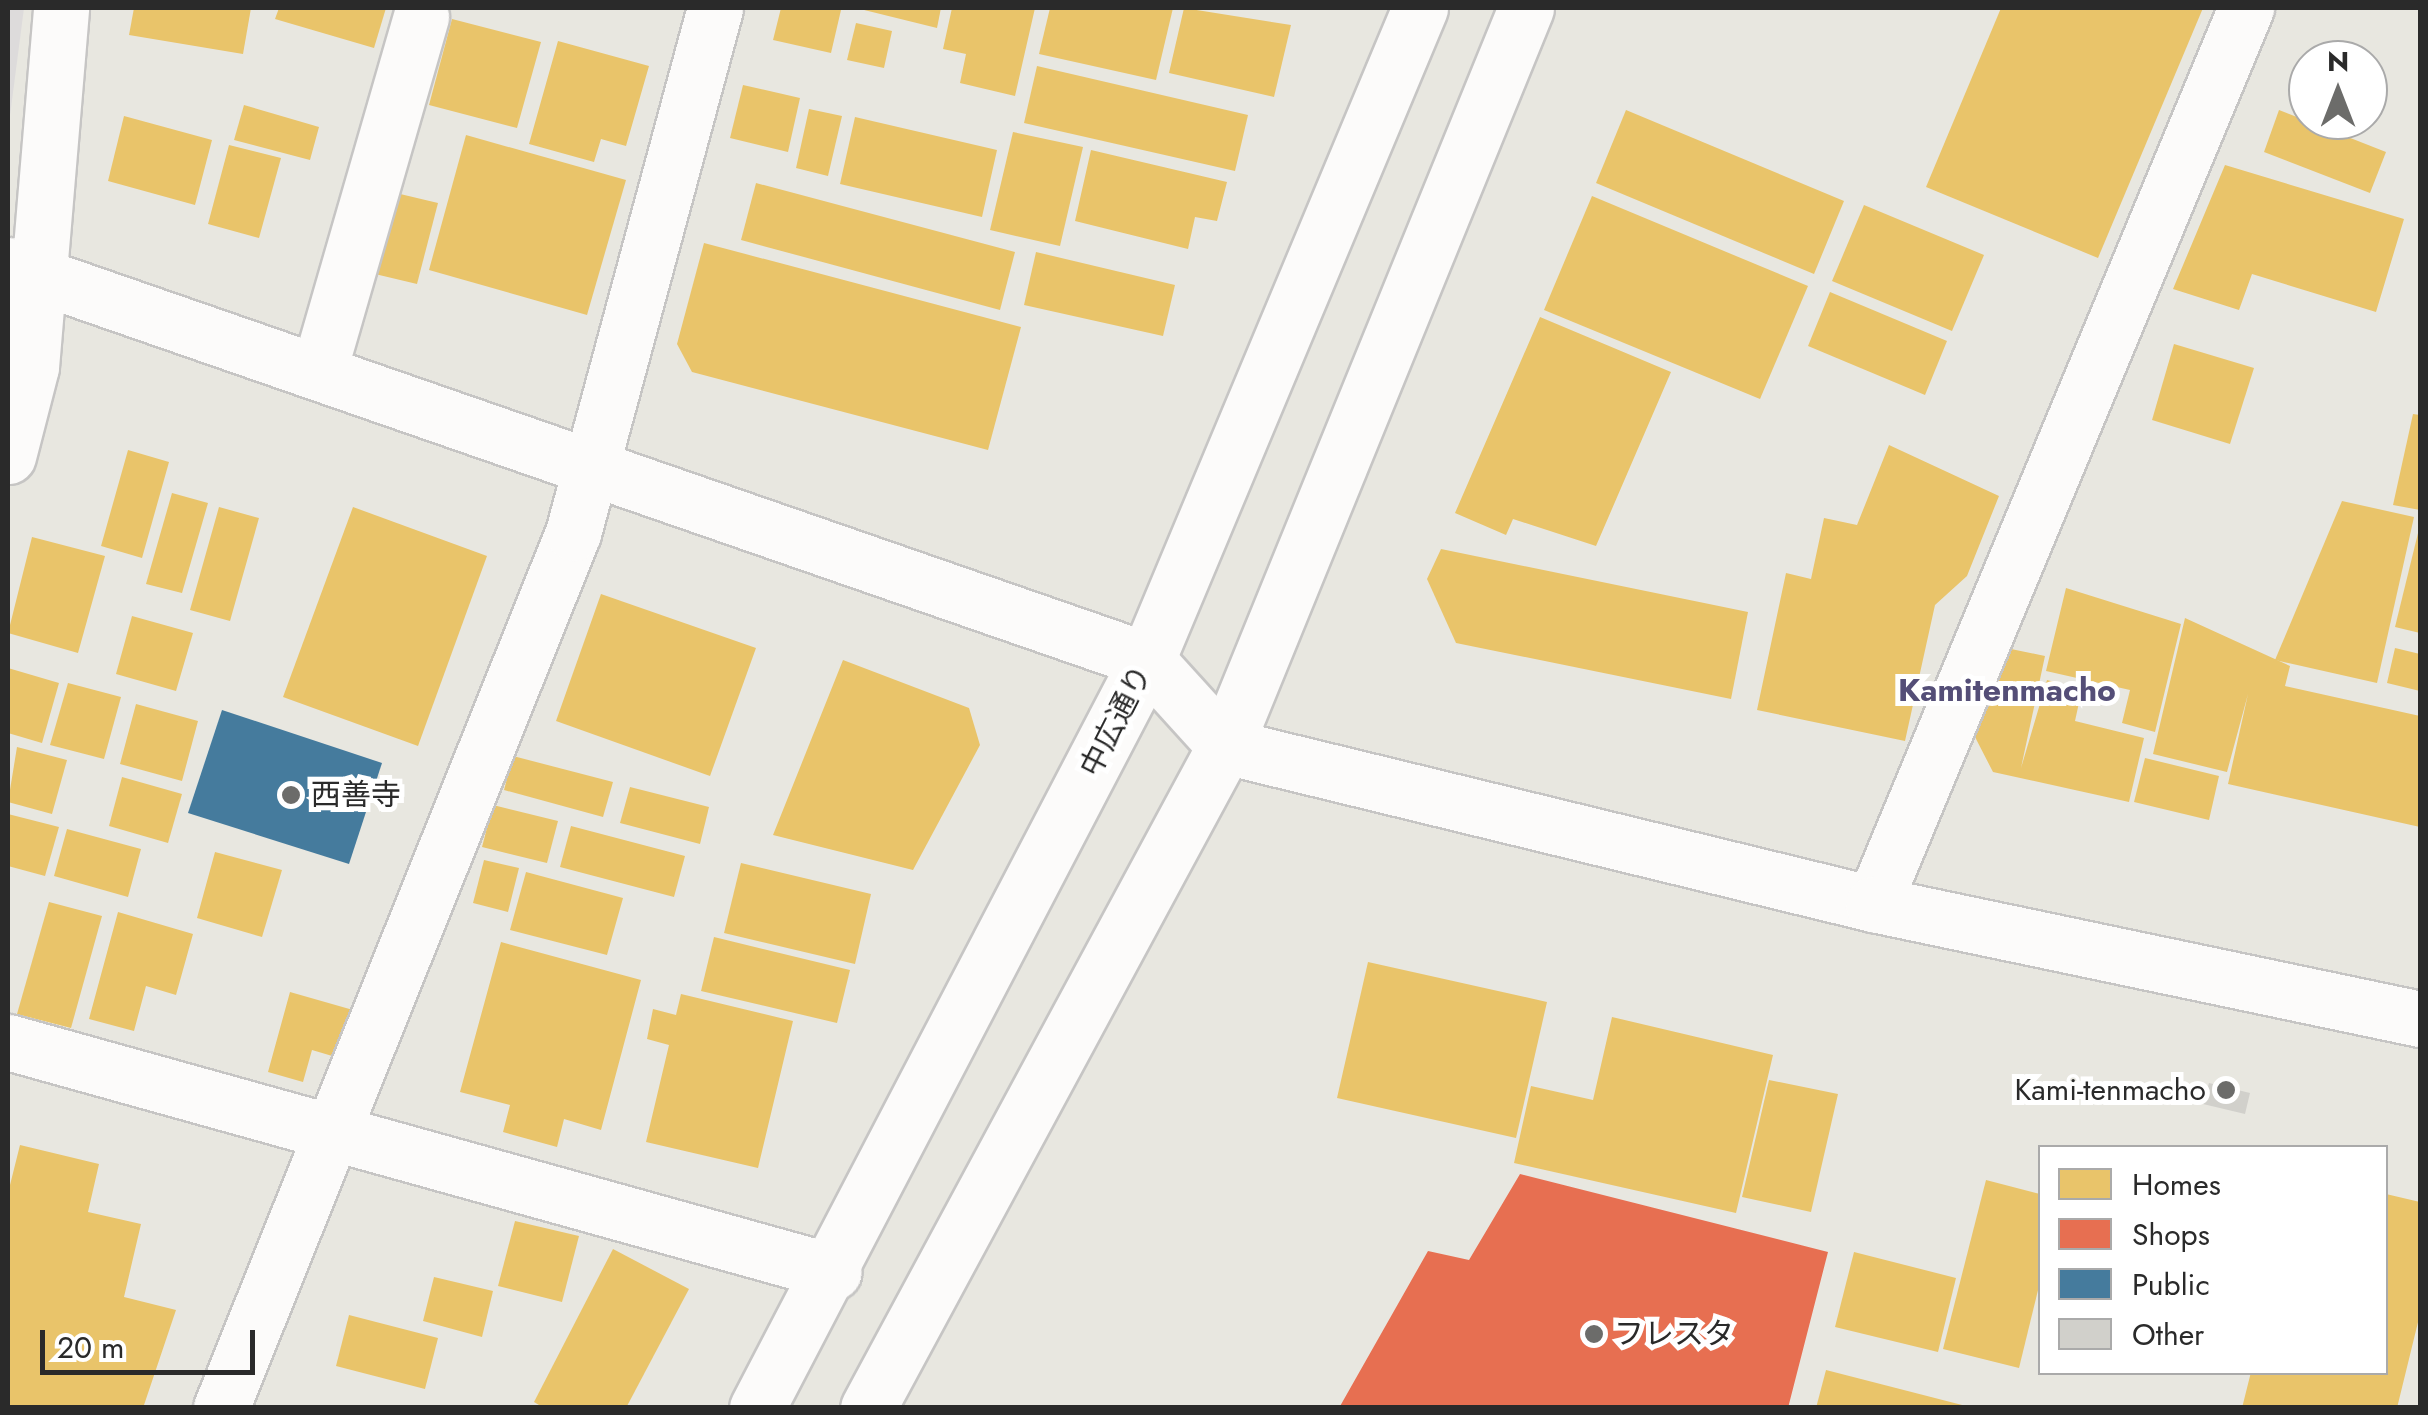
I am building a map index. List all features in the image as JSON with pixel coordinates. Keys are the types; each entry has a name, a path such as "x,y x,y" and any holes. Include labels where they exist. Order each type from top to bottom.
{"street":[{"path":"8,456 31,367 23,272 61,8"},
{"path":"220,1408 573,533 715,8"},
{"name":"中広通り","path":"757,1408 834,1272 1147,660 1420,8"},
{"path":"868,1408 1225,746 1526,8"},
{"path":"1873,904 2246,8"},
{"path":"318,370 421,16"},
{"path":"23,272 318,370 1147,660 1225,746 1873,904 2420,1020"},
{"path":"8,1042 332,1125 834,1272"}],"shaded area":[{"path":"8,8 24,8 8,131"}],"building: Homes":[{"path":"134,8 251,8 243,54 129,35"},
{"path":"279,8 386,8 374,48 275,19"},
{"path":"781,8 841,10 831,53 773,40"},
{"path":"856,8 941,8 937,28"},
{"path":"952,8 1035,8 1015,96 960,83 966,54 943,49"},
{"path":"1050,8 1173,8 1156,80 1039,54"},
{"path":"1184,8 1291,25 1274,97 1169,73"},
{"path":"2001,8 2203,8 2098,258 1926,187"},
{"path":"452,19 541,42 517,128 429,105"},
{"path":"856,23 892,31 884,68 847,60"},
{"path":"558,41 649,66 626,146 601,139 594,162 529,144"},
{"path":"1037,66 1248,115 1235,171 1024,123"},
{"path":"743,85 800,98 788,152 730,138"},
{"path":"244,105 319,127 310,160 234,140"},
{"path":"809,109 842,116 828,176 796,168"},
{"path":"1626,110 1844,201 1814,274 1596,183"},
{"path":"2279,110 2288,114 2288,140 2355,140 2386,152 2370,193 2264,152"},
{"path":"124,116 212,140 195,205 108,181"},
{"path":"855,117 997,150 982,217 840,184"},
{"path":"1013,132 1083,147 1060,246 990,230"},
{"path":"466,135 626,180 587,315 429,270"},
{"path":"229,145 281,158 259,238 208,224"},
{"path":"1091,150 1227,182 1217,221 1195,217 1188,249 1075,221"},
{"path":"2225,165 2404,219 2376,312 2252,274 2239,310 2173,289"},
{"path":"756,183 1015,252 1000,310 741,240"},
{"path":"396,193 438,203 417,284 375,274"},
{"path":"1592,196 1808,286 1760,399 1544,310"},
{"path":"1864,205 1984,255 1952,331 1832,281"},
{"path":"704,243 1021,327 988,450 692,372 677,344"},
{"path":"1036,252 1175,285 1163,336 1024,305"},
{"path":"1830,292 1947,341 1925,395 1808,346"},
{"path":"1540,317 1671,372 1596,546 1513,519 1506,535 1455,513"},
{"path":"2174,344 2254,368 2230,444 2152,420"},
{"path":"2413,414 2420,415 2420,510 2393,505"},
{"path":"1889,445 1999,496 1967,576 1935,605 1905,741 1757,710 1786,573 1811,579 1824,518 1857,525"},
{"path":"128,450 169,462 142,558 101,546"},
{"path":"172,493 208,503 182,593 146,584"},
{"path":"2342,501 2414,517 2377,683 2275,660"},
{"path":"219,507 259,518 230,621 190,610"},
{"path":"353,507 487,556 418,746 283,697"},
{"path":"2420,529 2420,633 2395,627"},
{"path":"32,537 105,556 78,653 8,633"},
{"path":"1441,549 1748,612 1731,699 1456,643 1427,579"},
{"path":"2066,588 2181,624 2155,732 2122,723 2130,690 2046,671"},
{"path":"601,594 756,648 710,776 556,721"},
{"path":"132,616 193,633 176,691 116,674"},
{"path":"2185,618 2290,666 2285,686 2420,716 2420,827 2228,784 2248,694 2227,772 2153,754"},
{"path":"2395,648 2420,654 2420,691 2387,683"},
{"path":"2011,649 2045,656 2021,768 2047,680 2082,689 2075,721 2144,738 2129,802 1993,772 1975,737"},
{"path":"843,660 969,708 980,745 913,870 773,835"},
{"path":"8,668 59,683 42,743 8,733"},
{"path":"68,683 121,697 104,759 50,745"},
{"path":"136,704 198,721 182,781 120,764"},
{"path":"17,747 67,760 52,814 8,802"},
{"path":"513,756 613,782 603,817 504,790"},
{"path":"2145,758 2219,776 2209,820 2134,802"},
{"path":"122,777 182,794 168,843 109,826"},
{"path":"630,787 709,807 700,844 620,823"},
{"path":"493,805 558,821 547,863 482,847"},
{"path":"8,814 59,827 45,876 8,866"},
{"path":"571,826 685,856 674,897 560,867"},
{"path":"67,829 141,849 128,897 54,876"},
{"path":"215,852 282,870 262,937 197,918"},
{"path":"484,860 519,868 508,912 473,903"},
{"path":"741,863 871,894 855,964 724,933"},
{"path":"526,872 623,898 607,955 510,930"},
{"path":"49,902 102,916 71,1028 17,1014"},
{"path":"118,912 193,934 176,995 146,986 134,1031 89,1019"},
{"path":"714,937 850,970 837,1023 701,991"},
{"path":"501,942 641,980 601,1130 564,1119 557,1147 503,1132 510,1105 460,1092"},
{"path":"1368,962 1547,1002 1516,1138 1337,1098"},
{"path":"290,992 353,1010 339,1058 312,1050 303,1082 268,1072"},
{"path":"681,994 793,1021 758,1168 646,1142 669,1045 647,1039 653,1009 676,1015"},
{"path":"1612,1017 1773,1055 1736,1213 1514,1163 1531,1086 1593,1100"},
{"path":"1769,1080 1838,1094 1811,1212 1742,1197"},
{"path":"20,1145 99,1164 88,1212 141,1224 124,1297 176,1310 143,1408 8,1408 8,1193"},
{"path":"1986,1180 2038,1193 2038,1290 2019,1368 1943,1349"},
{"path":"2388,1194 2420,1202 2420,1314 2397,1408 2242,1408 2250,1375 2388,1375"},
{"path":"515,1221 579,1236 562,1302 498,1286"},
{"path":"613,1249 689,1289 626,1408 544,1408 534,1402"},
{"path":"1854,1252 1956,1278 1938,1352 1835,1327"},
{"path":"434,1277 493,1291 482,1337 423,1321"},
{"path":"349,1315 438,1338 425,1389 336,1366"},
{"path":"1826,1370 1966,1406 1966,1408 1816,1408"}],"building: Shops":[{"name":"フレスタ","path":"1520,1174 1828,1252 1788,1408 1339,1408 1428,1251 1469,1260"}],"building: Public":[{"path":"222,710 382,763 349,864 188,813"}],"building: Other":[{"path":"2209,1083 2250,1093 2245,1114 2203,1104"}],"place":[{"name":"西善寺","path":"291,795"},
{"name":"Kami-tenmacho","path":"2226,1090"},
{"name":"フレスタ","path":"1594,1334"}],"district":[{"name":"Kamitenmacho","path":"2007,690"}]}
